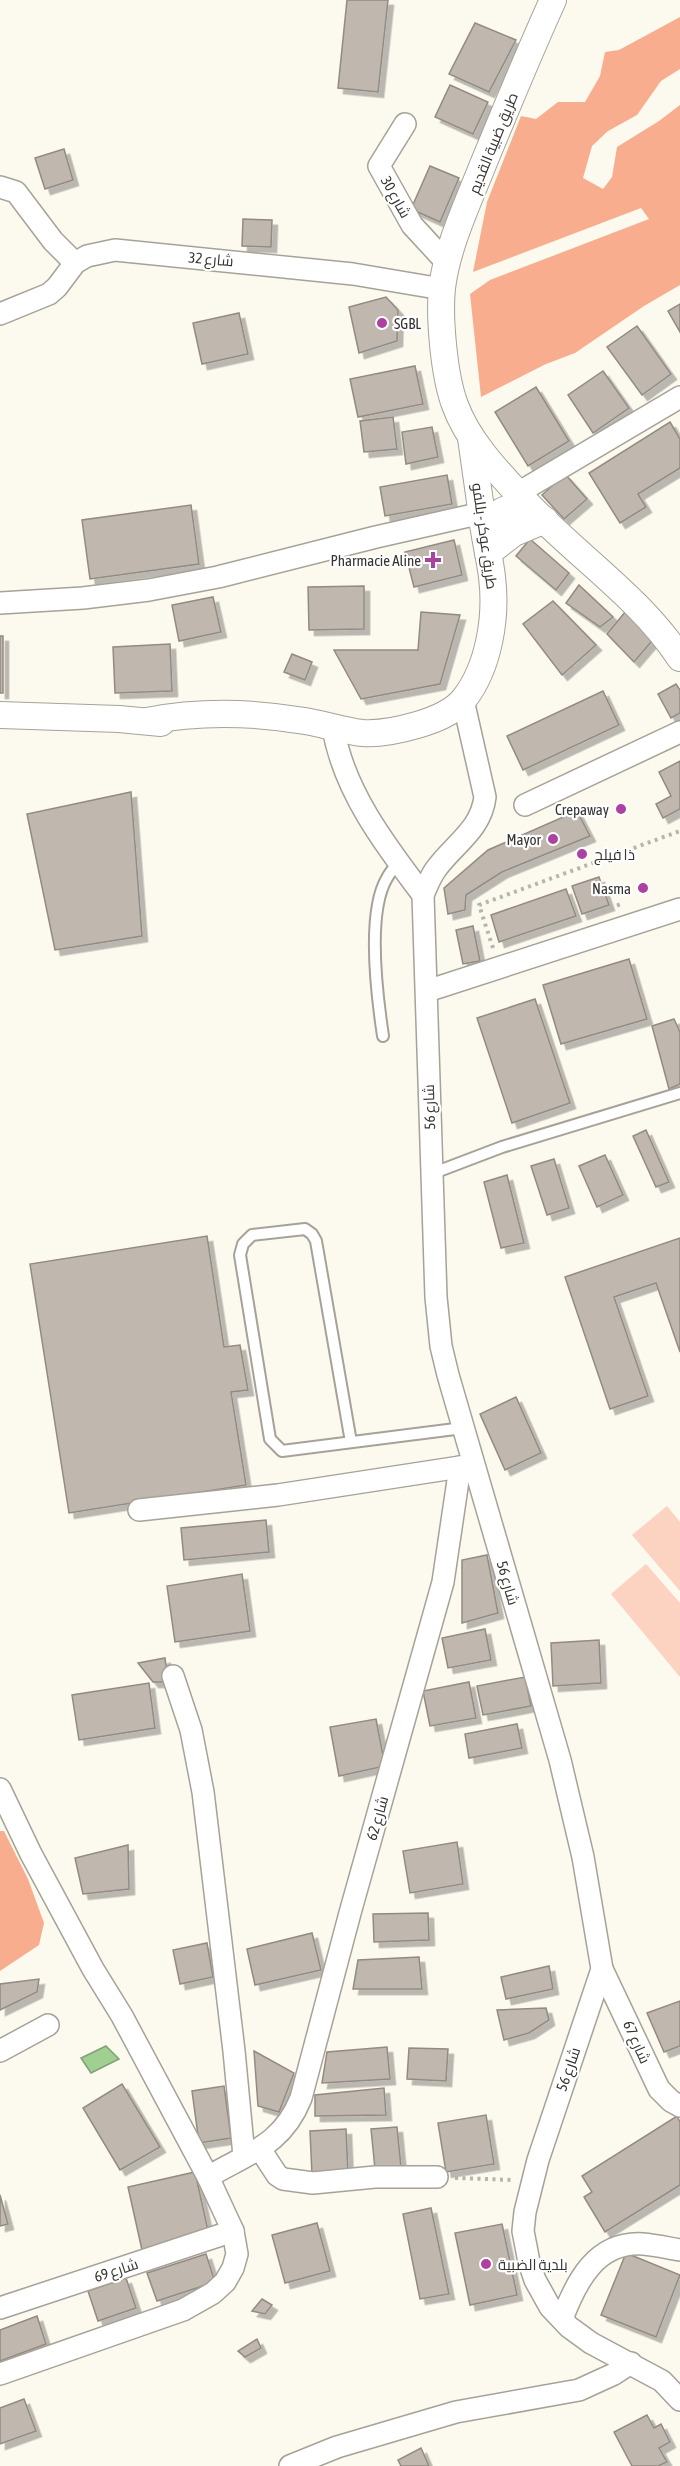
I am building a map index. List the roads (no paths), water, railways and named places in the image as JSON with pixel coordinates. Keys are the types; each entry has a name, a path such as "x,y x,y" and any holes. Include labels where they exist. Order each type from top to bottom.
{"street":[{"name":"طريق ضبية القديم","path":"471,437 455,406 449,385 444,345 442,289 447,263 471,195 553,0"},
{"name":"شارع 30","path":"405,124 379,166 412,225 447,263"},
{"path":"0,188 16,192 59,248 75,263 49,294 0,314"},
{"name":"شارع 32","path":"75,263 92,253 116,250 353,273 442,289"},
{"path":"0,603 83,598 148,590 218,577 376,537 482,519 502,511 680,397"},
{"path":"471,437 522,497 622,592 672,646 680,658"},
{"name":"طريق عوكر - بللفو","path":"0,715 147,721 278,733 334,734 354,738 362,733 405,728 425,723 445,714 463,700 475,681 485,656 491,631 493,579 471,437"},
{"path":"488,553 514,532 545,520"},
{"name":"شارع 56","path":"463,700 485,796 483,810 476,824 435,870 423,895 431,1174 436,1297 441,1346 463,1428 467,1467 560,1760 583,1857 602,1969 533,2181 523,2231 535,2280 550,2307 591,2343 662,2381 680,2400"},
{"path":"525,805 680,732"},
{"path":"334,734 360,802 398,863 423,895"},
{"path":"427,991 680,909"},
{"path":"139,1510 278,1495 467,1467"},
{"name":"شارع 62","path":"208,2176 252,2152 282,2132 295,2114 301,2098 442,1582 467,1467"},
{"path":"173,1676 191,1730 203,1792 234,2051 252,2152 283,2179 314,2183 375,2177 436,2177"},
{"path":"0,1790 59,1906 93,1969 122,2016 208,2176 233,2231 237,2254 233,2268 225,2282 213,2293 183,2310 0,2374"},
{"name":"شارع 67","path":"602,1969 659,2089 670,2101 680,2106"},
{"path":"0,2051 48,2025"},
{"name":"شارع 69","path":"0,2308 233,2231"},
{"path":"562,2319 581,2276 602,2256 618,2246 642,2244 680,2250"},
{"path":"290,2466 337,2447 456,2412 579,2390 614,2374 631,2363"}],"lane":[{"path":"383,1036 376,963 376,925 383,886 386,878 398,863"},
{"path":"431,1174 502,1147 680,1092"},
{"path":"351,1442 316,1241 305,1229 252,1234 243,1244 240,1255 270,1439 282,1451 463,1428"}],"place":[{"name":"SGBL","path":"382,323"},
{"name":"Pharmacie Aline","path":"433,560"},
{"name":"Crepaway","path":"621,809"},
{"name":"Mayor","path":"553,839"},
{"name":"ذا فيلج","path":"582,854"},
{"name":"Nasma","path":"643,888"},
{"name":"بلدية الضبية","path":"486,2264"}]}
